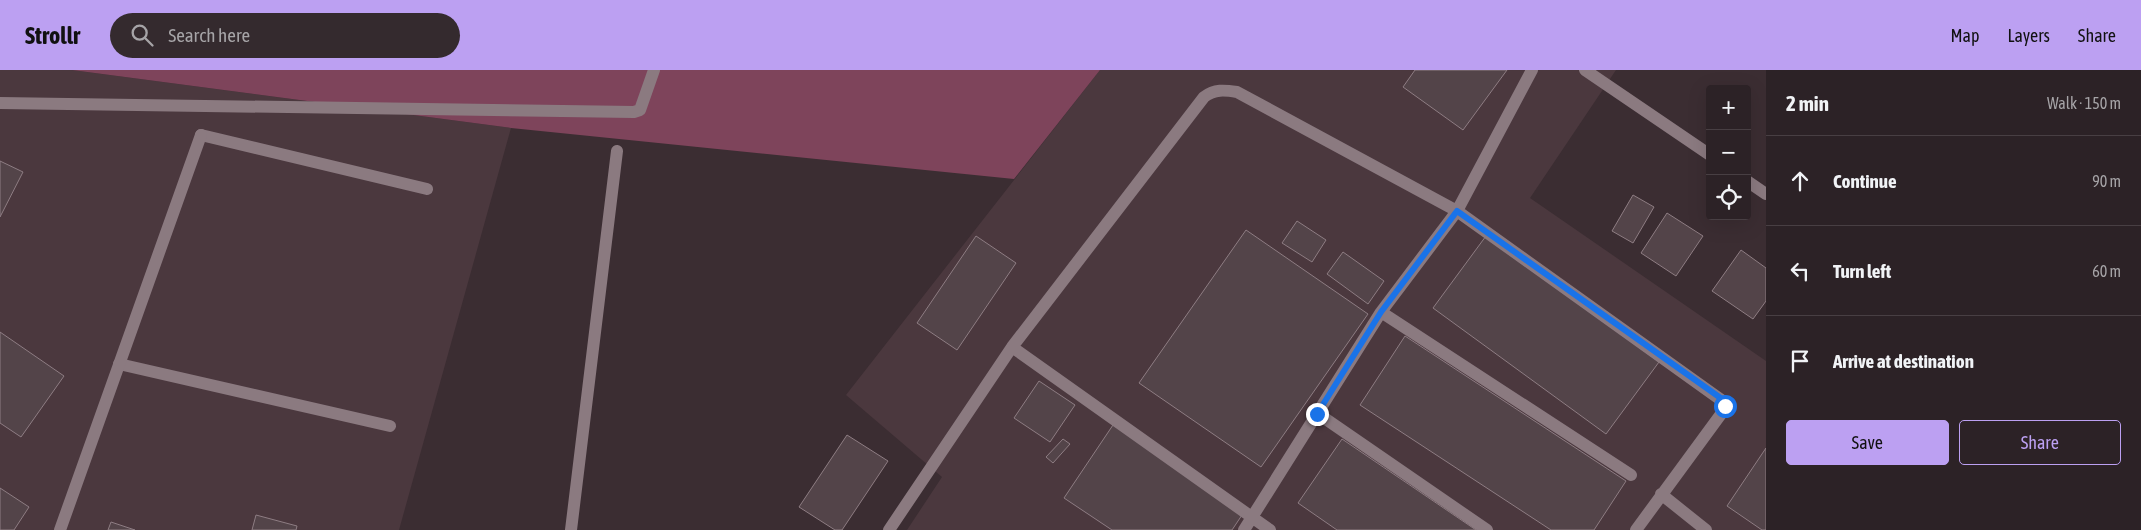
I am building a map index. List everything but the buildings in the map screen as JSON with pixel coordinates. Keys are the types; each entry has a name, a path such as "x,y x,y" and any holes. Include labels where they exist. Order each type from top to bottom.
{"street":[{"path":"0,103 634,112 640,110 643,104 654,70"},
{"path":"1244,530 1381,312 1457,211 1532,70"},
{"path":"1585,70 1706,152"},
{"path":"889,530 1012,347 1204,97 1212,92 1224,89 1237,92 1457,211 1724,402 1724,410 1636,530"},
{"path":"60,530 201,135 427,190"},
{"path":"571,530 618,151"},
{"path":"1751,184 1766,194"},
{"path":"1381,312 1631,475"},
{"path":"1012,347 1270,530"},
{"path":"119,364 390,426"},
{"path":"1317,414 1487,530"},
{"path":"1661,494 1706,530"}],"shaded area":[{"path":"0,70 72,70 511,128 399,530 0,530"},
{"path":"72,70 1100,70 1014,179 511,128"},
{"path":"1100,70 1616,70 1530,198 1766,361 1766,530 907,530 942,477 846,395"}],"route":[{"path":"1317,414 1381,312 1457,211 1722,399 1725,406"}]}
